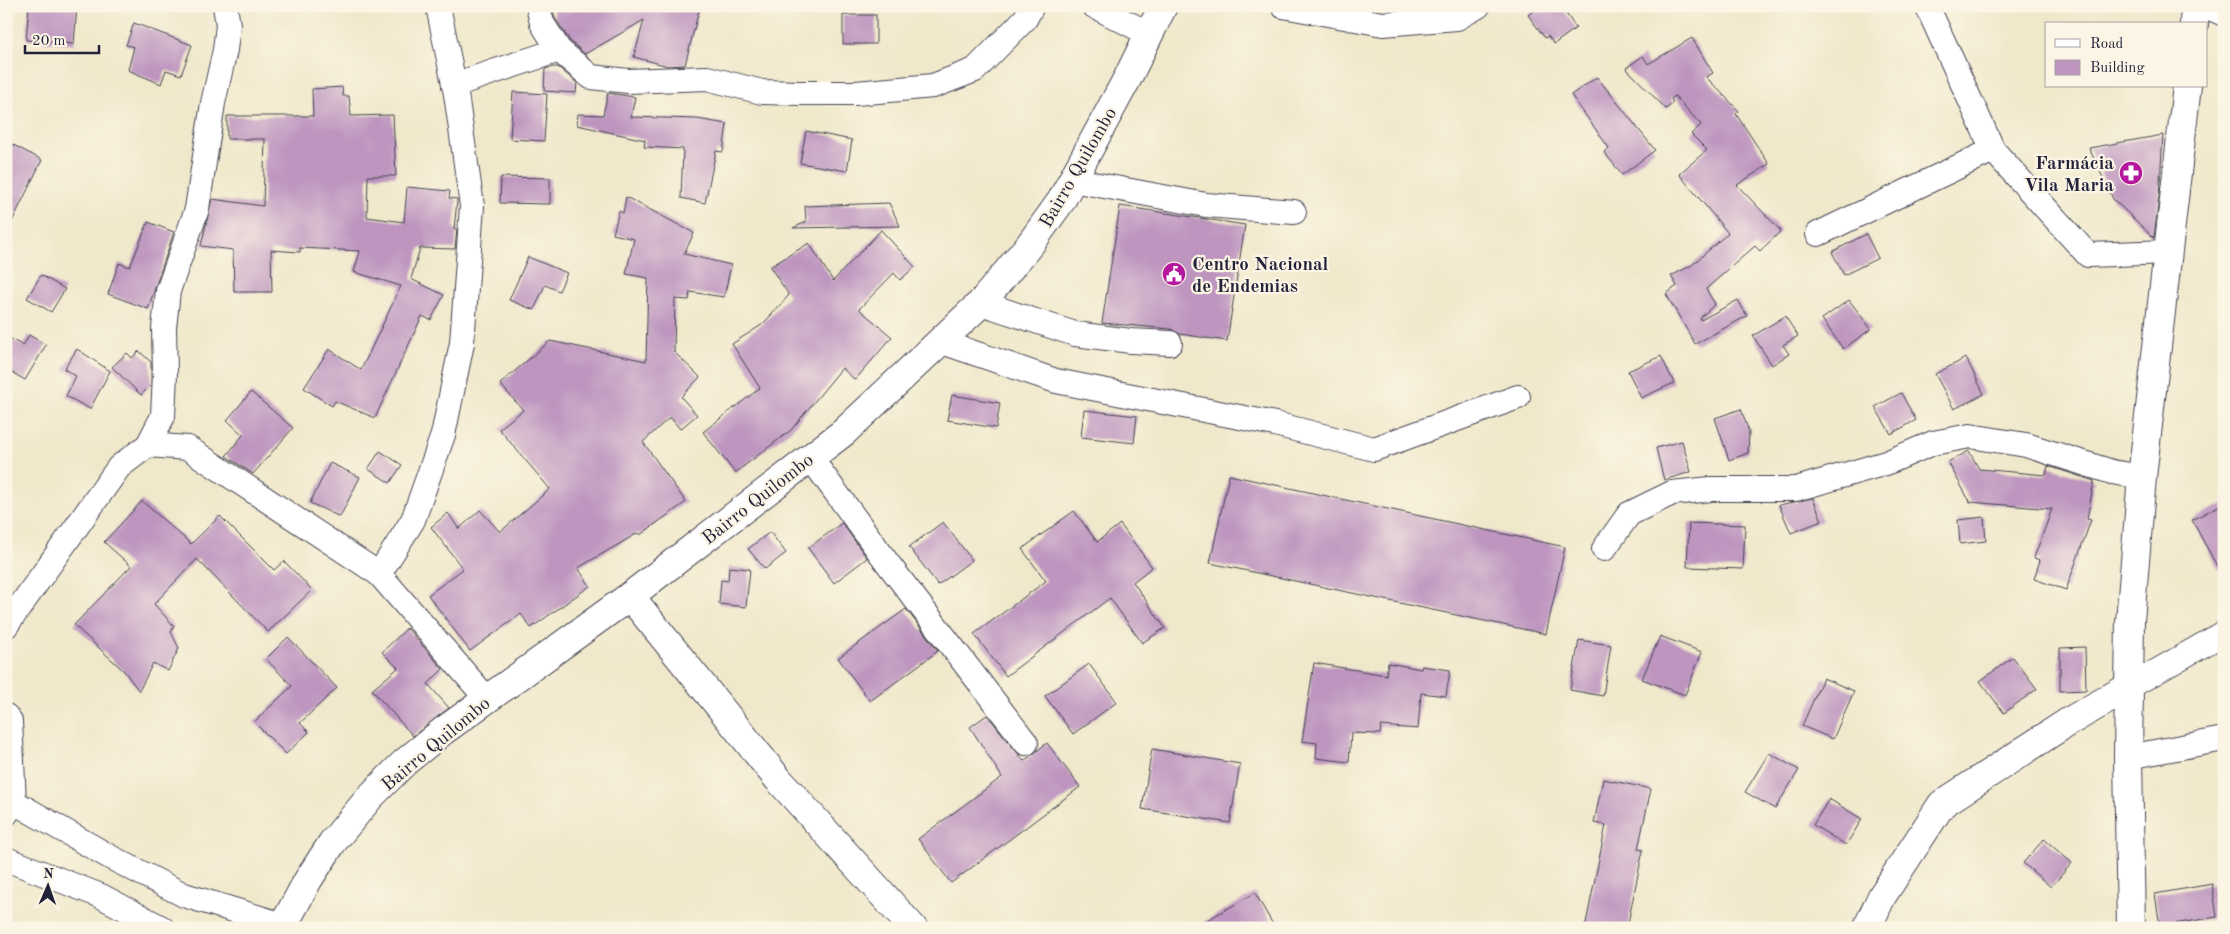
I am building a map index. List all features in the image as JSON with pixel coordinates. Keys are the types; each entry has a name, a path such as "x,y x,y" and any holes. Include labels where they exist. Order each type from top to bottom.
{"street":[{"path":"6,626 119,467 148,445 163,416 165,374 164,328 168,291 197,209 213,103 225,50 228,25 225,6"},
{"path":"379,574 413,520 443,435 462,343 472,206 454,85 438,6"},
{"path":"538,6 542,23 559,50 591,77 614,81 707,78 762,92 800,93 856,93 933,86 975,70 1025,19 1032,6"},
{"path":"1094,6 1149,34"},
{"name":"Bairro Quilombo","path":"283,926 308,880 332,843 370,797 405,762 487,699 630,596 844,432 942,342 981,303 1031,243 1061,201 1163,6"},
{"path":"1284,6 1383,24 1457,18 1478,6"},
{"path":"1927,6 1993,150 2088,255 2168,252"},
{"path":"2194,22 2195,6"},
{"path":"2205,6 2224,14"},
{"path":"454,85 559,50"},
{"path":"2131,928 2128,757 2130,621 2142,477 2187,88"},
{"path":"1818,234 1993,150"},
{"path":"1072,180 1206,205 1294,212"},
{"path":"981,303 1075,334 1131,341 1170,343"},
{"path":"942,342 1056,381 1274,424 1374,449 1518,397"},
{"path":"1604,549 1629,514 1672,492 1711,488 1796,489 1886,464 1933,443 1970,436 2026,445 2112,472 2142,477"},
{"path":"148,445 188,448 379,574 487,699"},
{"path":"810,458 889,565 1026,743"},
{"path":"630,596 778,779 913,928"},
{"path":"1867,928 1882,896 1942,804 2068,722 2224,633"},
{"path":"6,716 10,721 10,808 184,895 283,926"},
{"path":"2128,757 2224,739"},
{"path":"6,859 101,896 162,928"}],"building":[{"path":"29,6 77,6 74,44 26,40"},
{"path":"552,6 700,6 685,65 668,66 634,57 644,20 585,54 570,41 555,18"},
{"path":"1540,6 1561,6 1576,28 1554,44 1548,36 1545,38 1528,15"},
{"path":"843,15 876,15 876,44 843,44"},
{"path":"134,23 192,45 181,75 166,70 161,84 128,70 134,47 126,45"},
{"path":"1692,38 1713,73 1706,77 1739,111 1736,114 1769,164 1737,185 1781,231 1760,251 1755,246 1706,289 1715,304 1700,318 1701,320 1738,300 1747,316 1695,344 1666,294 1677,286 1671,276 1692,265 1728,233 1679,174 1707,150 1691,134 1701,125 1675,96 1671,99 1673,103 1666,109 1626,68 1643,56 1648,64"},
{"path":"558,67 577,83 576,93 544,91 545,69"},
{"path":"1597,77 1655,150 1622,175 1604,152 1609,148 1571,95"},
{"path":"342,87 343,96 349,96 351,116 393,115 396,176 368,176 367,217 404,222 407,187 450,191 449,198 457,199 454,229 457,229 455,249 420,248 411,279 444,295 431,320 422,316 375,418 335,401 332,406 304,388 329,349 361,370 401,286 354,272 360,251 300,248 300,252 271,250 272,292 234,292 233,250 201,246 212,199 263,206 265,139 227,139 227,116 313,116 312,89"},
{"path":"513,92 547,94 544,141 510,139"},
{"path":"608,93 635,97 631,117 697,119 727,124 723,152 716,151 705,203 681,198 683,149 644,147 645,140 577,125 578,114 603,115"},
{"path":"806,131 852,140 847,171 800,163"},
{"name":"Farmácia Vila Maria","path":"2163,135 2154,238 2113,199 2089,148"},
{"path":"6,141 42,160 6,234"},
{"path":"501,177 550,178 550,204 500,203"},
{"path":"626,197 694,233 684,254 731,265 724,297 690,292 689,300 675,299 674,352 700,377 681,397 697,415 680,429 670,417 643,442 686,502 640,535 638,533 578,568 590,586 531,628 521,614 470,651 428,595 463,569 431,527 448,513 459,529 480,510 500,532 550,489 499,429 523,410 500,384 550,341 646,361 648,278 626,274 634,239 613,234 619,211 623,213"},
{"path":"889,203 900,226 793,228 806,222 805,206"},
{"name":"Centro Nacional de Endemias","path":"1120,206 1245,225 1227,341 1180,334 1171,329 1102,323"},
{"path":"148,222 174,232 148,309 108,294 119,263 130,267"},
{"path":"881,230 915,267 900,280 894,273 859,309 892,337 855,380 842,368 791,430 735,473 703,432 760,388 732,344 763,324 789,295 770,267 809,243 833,281"},
{"path":"1866,234 1878,258 1844,275 1832,252"},
{"path":"528,257 567,273 559,291 545,285 534,310 509,300"},
{"path":"41,275 65,289 51,312 27,298"},
{"path":"1849,300 1871,329 1843,349 1822,319"},
{"path":"1785,316 1798,336 1783,345 1789,354 1772,365 1753,336"},
{"path":"29,335 46,345 25,380 6,369 6,336 23,346"},
{"path":"77,349 110,371 90,409 66,396 76,376 64,369"},
{"path":"139,351 151,362 151,385 141,395 112,367 127,353 132,358"},
{"path":"1661,356 1674,383 1641,398 1628,371"},
{"path":"1966,358 1984,394 1954,409 1935,374"},
{"path":"251,392 293,428 253,474 226,456 243,435 227,420"},
{"path":"1901,393 1916,420 1891,434 1875,407"},
{"path":"952,395 1000,403 996,428 947,420"},
{"path":"1741,409 1749,432 1748,453 1729,460 1715,418"},
{"path":"1084,410 1137,416 1134,443 1081,437"},
{"path":"1682,441 1691,472 1664,480 1656,448"},
{"path":"380,451 402,465 390,483 368,469"},
{"path":"1969,451 1979,469 2046,475 2048,466 2094,481 2087,519 2091,520 2066,590 2034,579 2040,560 2034,558 2052,509 1970,502 1948,462"},
{"path":"330,463 360,477 340,517 310,503"},
{"path":"1229,475 1565,547 1546,634 1210,563"},
{"path":"1813,498 1822,521 1791,533 1779,505"},
{"path":"142,501 191,544 220,516 274,570 284,561 312,590 268,632 197,559 154,604 174,626 171,632 179,648 168,671 153,663 139,691 124,671 74,625 131,566 104,542"},
{"path":"2224,503 2224,579 2192,520"},
{"path":"1074,511 1097,542 1120,524 1152,567 1133,582 1165,628 1142,643 1110,598 1006,676 974,634 1046,581 1022,549"},
{"path":"1984,517 1986,541 1960,544 1958,520"},
{"path":"943,522 972,560 938,585 909,547"},
{"path":"842,523 867,558 834,583 808,548"},
{"path":"1689,523 1745,525 1743,569 1687,567"},
{"path":"770,532 786,553 765,569 748,549"},
{"path":"729,567 750,569 746,607 719,604 721,580 728,581"},
{"path":"906,609 938,651 870,701 838,658"},
{"path":"407,628 443,669 428,684 449,708 413,736 372,690 398,668 382,652"},
{"path":"1660,636 1702,652 1685,695 1642,679"},
{"path":"288,637 337,688 300,723 309,732 286,754 254,722 292,686 266,659"},
{"path":"1579,640 1611,645 1603,696 1570,690"},
{"path":"2085,647 2086,690 2060,691 2060,648"},
{"path":"2013,657 2037,689 2004,713 1980,681"},
{"path":"1314,663 1386,675 1388,663 1421,669 1422,666 1450,670 1446,696 1421,693 1418,729 1381,726 1380,734 1351,733 1349,762 1316,758 1317,743 1302,741"},
{"path":"1089,664 1117,702 1073,734 1045,696"},
{"path":"1823,678 1854,691 1833,739 1802,726"},
{"path":"987,715 1024,761 1047,743 1080,787 951,883 918,839 1002,777 970,727"},
{"path":"1152,749 1240,764 1230,823 1142,809"},
{"path":"1769,753 1799,770 1775,809 1745,792"},
{"path":"1603,779 1651,789 1638,849 1643,850 1627,928 1585,928 1606,825 1594,823"},
{"path":"1829,799 1862,819 1846,845 1813,825"},
{"path":"2044,839 2072,863 2051,887 2023,863"},
{"path":"2212,884 2217,917 2160,926 2155,894"},
{"path":"1255,893 1275,928 1193,928"}],"place":[{"name":"Farmácia Vila Maria","path":"2131,173"},
{"name":"Centro Nacional de Endemias","path":"1174,274"}]}
